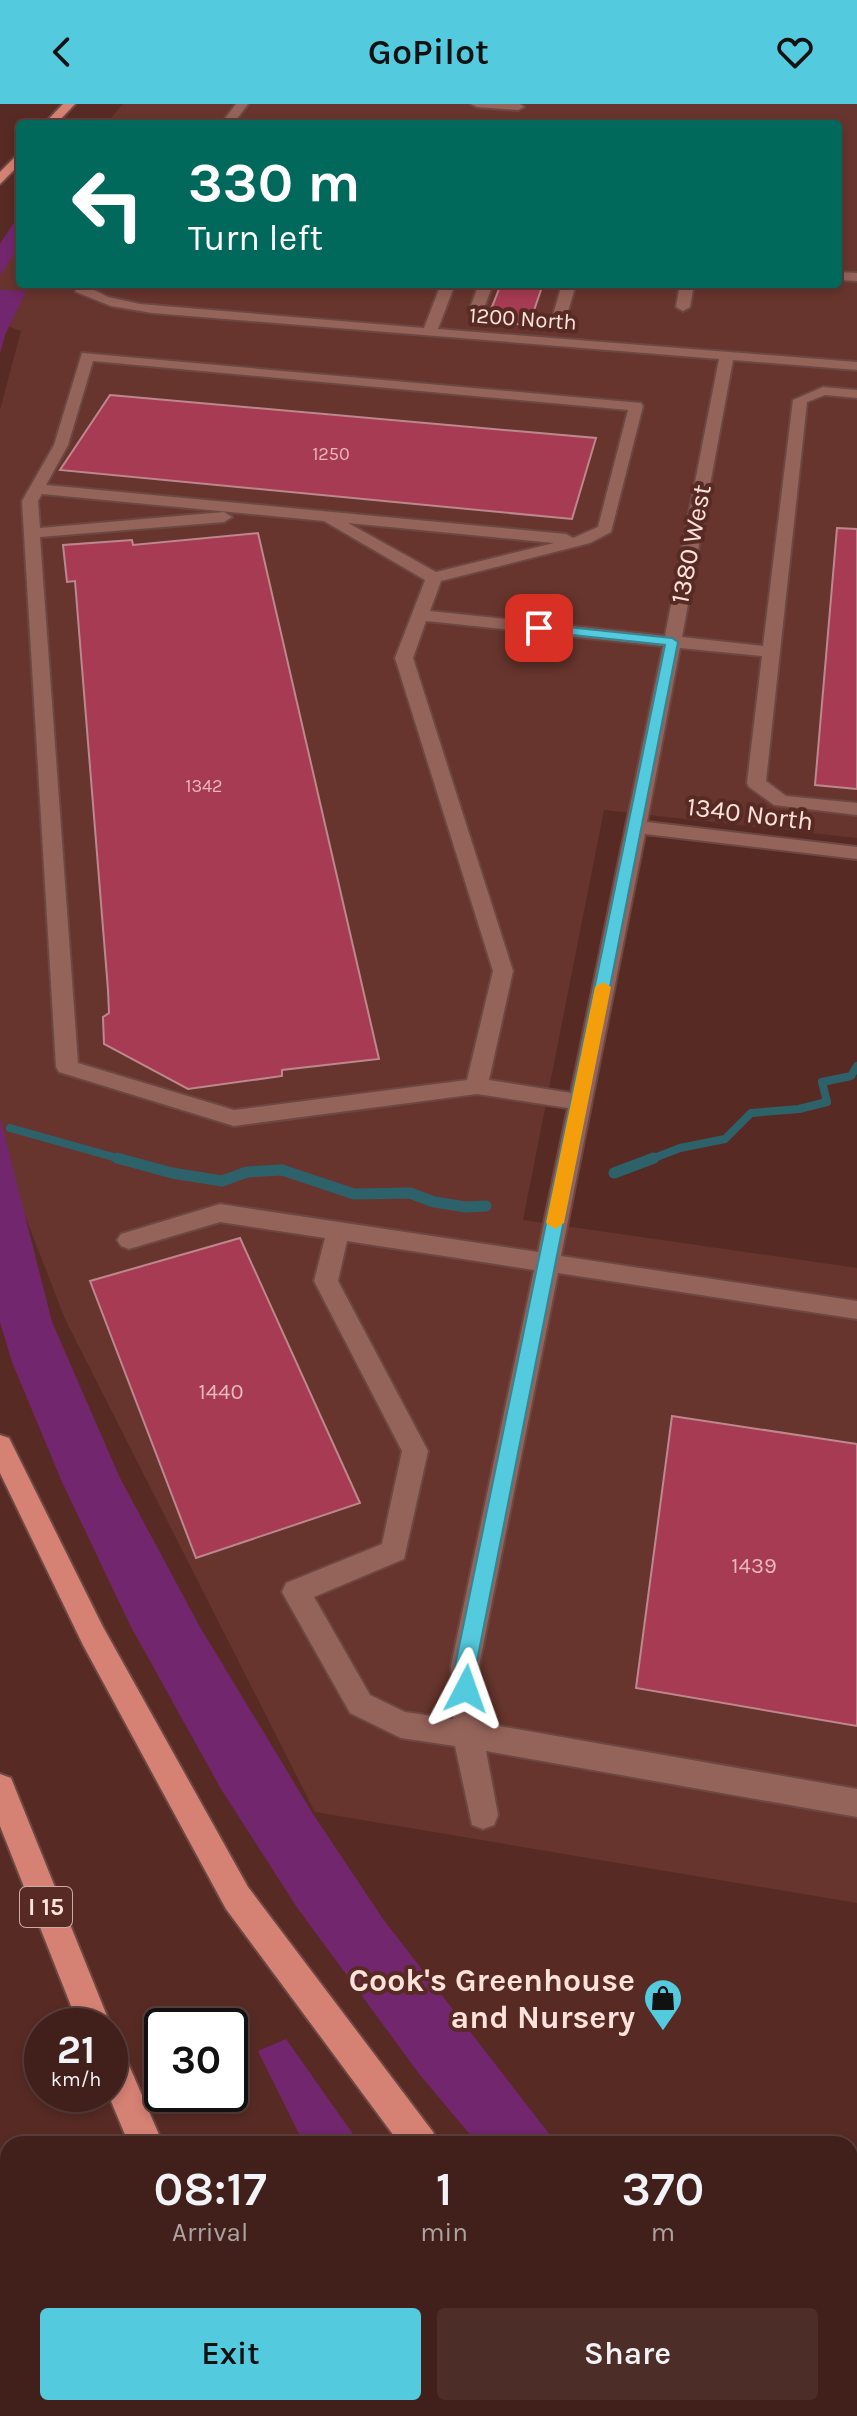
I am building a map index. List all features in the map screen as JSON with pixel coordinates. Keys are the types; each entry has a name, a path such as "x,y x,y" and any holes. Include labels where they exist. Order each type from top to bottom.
{"highway":[{"path":"54,120 69,104"},
{"path":"0,180 16,161"},
{"path":"0,1446 93,1636 237,1898 415,2136"},
{"name":"I 15","path":"0,1788 88,2008"},
{"path":"128,2102 143,2136"}],"street":[{"path":"477,104 518,105"},
{"name":"1200 North","path":"81,288 95,297 124,306 185,313 857,366"},
{"path":"429,333 446,288"},
{"path":"477,308 484,288"},
{"path":"560,315 568,288"},
{"path":"683,307 686,288"},
{"path":"323,516 434,578 584,540 605,529 636,406 87,356 61,445 30,501 67,1067 234,1118 477,1086 579,1102"},
{"name":"1380 West","path":"483,1815 468,1734 465,1666 637,827 727,356"},
{"path":"857,394 823,391 800,400 756,783 781,801 857,809"},
{"path":"37,489 584,540"},
{"path":"32,533 224,518 230,507"},
{"path":"434,578 404,658 503,971 477,1086"},
{"path":"420,615 771,652"},
{"name":"1340 North","path":"637,827 857,853"},
{"path":"129,1240 220,1213 857,1310"},
{"path":"338,1231 326,1281 415,1451 394,1551 296,1592 360,1704 401,1725 468,1734 857,1803"}],"shaded area":[{"path":"123,104 857,104 857,838 604,810 523,1220 857,1268 857,1903 315,1812 65,1319 0,1151 0,410 21,331 0,323 0,245 16,227 16,288 842,288 842,120 109,120"},
{"path":"16,219 16,251 0,276 0,244"},
{"path":"0,290 26,291 5,335 0,354"},
{"path":"0,1117 52,1322 120,1478 200,1627 313,1814 383,1919 551,2136 471,2136 420,2075 296,1906 221,1789 130,1625 62,1482 12,1362 0,1322"},
{"path":"286,2039 354,2136 300,2136 258,2051"}],"building":[{"path":"499,288 542,288 529,325 486,322"},
{"path":"110,395 596,438 572,519 60,470"},
{"path":"837,528 857,529 857,789 815,785"},
{"path":"258,533 379,1059 282,1070 282,1076 188,1089 104,1044 103,1017 109,1013 108,990 75,581 67,582 63,545 132,540 133,545"},
{"path":"240,1238 360,1503 196,1558 90,1281"},
{"path":"672,1416 857,1444 857,1726 636,1688"}],"waterway":[{"path":"649,1160 680,1148 725,1139 751,1113 799,1109 827,1102 822,1082 851,1076 857,1066"},
{"path":"10,1128 124,1160"},
{"path":"117,1158 172,1173 222,1181 247,1172 282,1170 354,1194 410,1193 434,1202 466,1207 486,1206"},
{"path":"614,1173 654,1158"}],"slow traffic":[{"path":"555,1223 603,987"}],"place":[{"name":"Cook's Greenhouse and Nursery","path":"663,2032"}],"route":[{"path":"466,1689 465,1666 672,642 539,628"}]}
